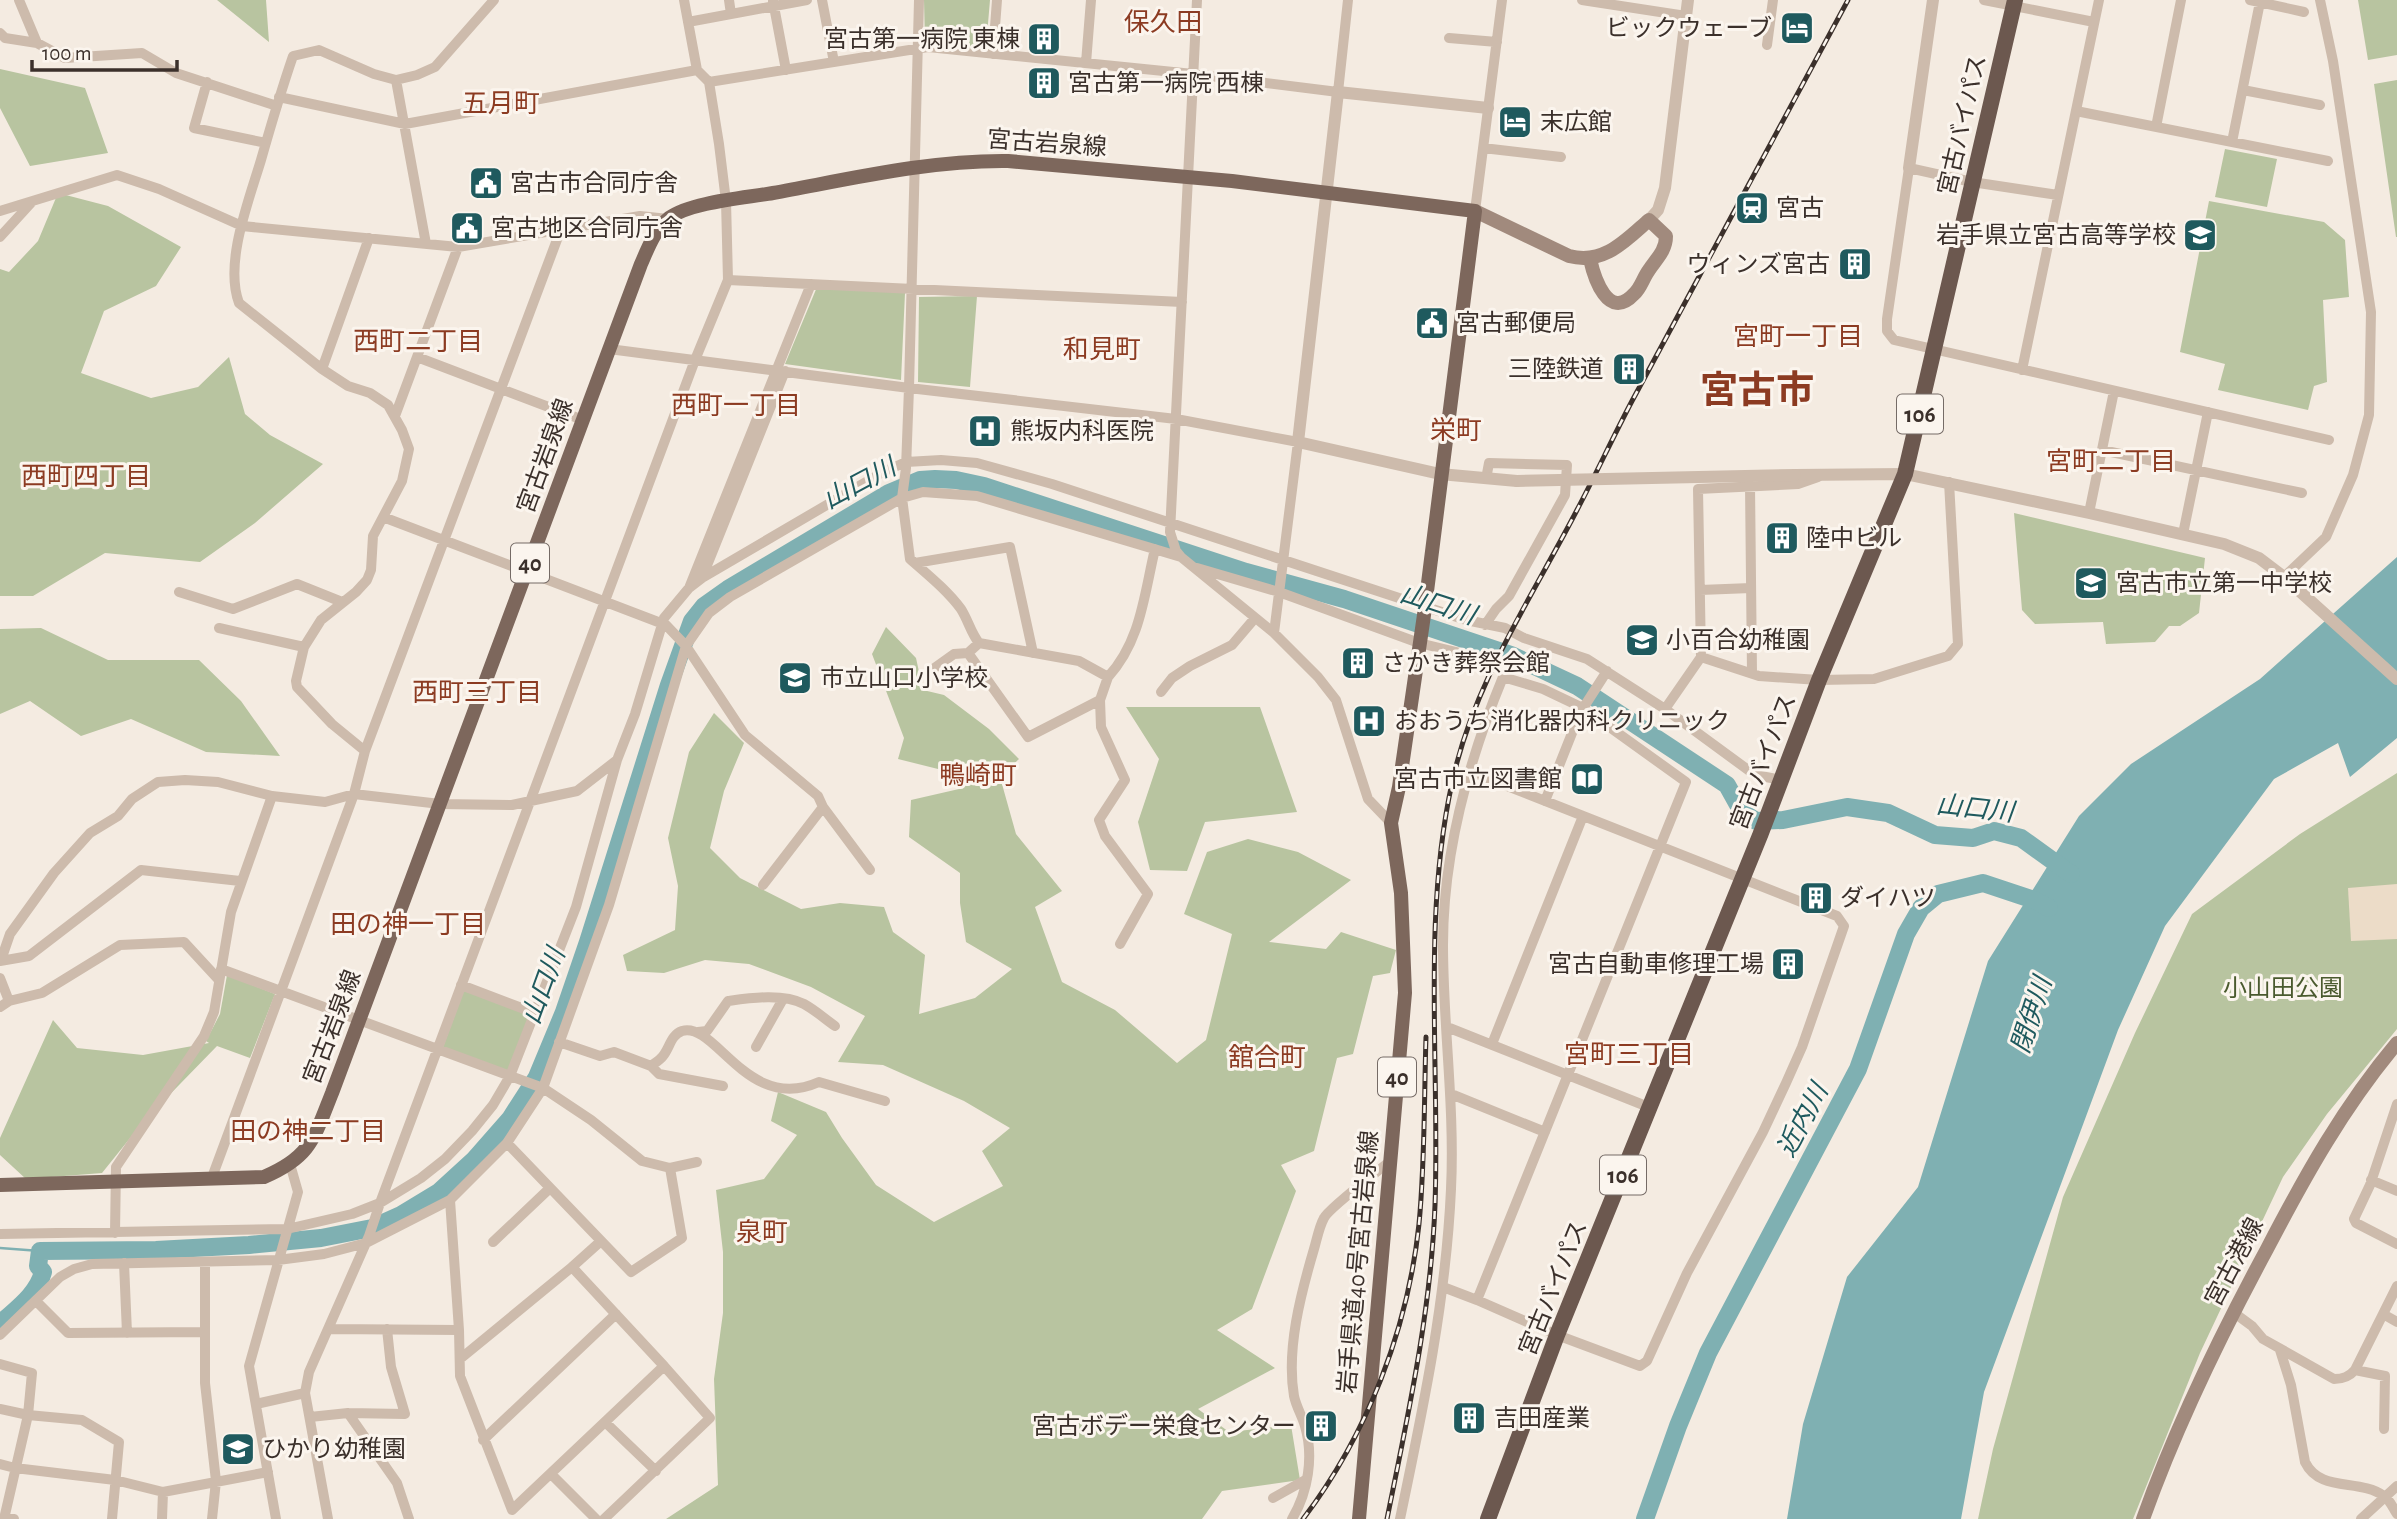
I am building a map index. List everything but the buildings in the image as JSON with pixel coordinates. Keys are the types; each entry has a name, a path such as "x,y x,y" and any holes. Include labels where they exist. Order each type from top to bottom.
{"highway":[{"name":"宮古バイパス","path":"1488,1519 1558,1335 1761,833 1819,680 1905,474 2015,2"}],"main road":[{"name":"宮古岩泉線","path":"0,1185 264,1177 302,1155 320,1121 359,1020 650,244 668,219 684,210 726,201 915,168 978,160 1008,160 1232,181 1327,194"},
{"path":"1327,194 1475,211 1569,256 1590,259 1612,250 1649,220 1666,236 1666,243 1635,293 1619,302 1606,298 1601,292 1590,259"},
{"name":"岩手県道40号宮古岩泉線","path":"1359,1519 1405,993 1401,893 1391,823 1399,787 1420,640 1475,211"},
{"name":"宮古港線","path":"2143,1519 2185,1414 2232,1312 2324,1143 2352,1099 2397,1043"}],"street":[{"path":"19,0 37,43"},
{"path":"365,751 332,724 297,687 296,681 304,647 321,620 367,580 371,570 373,536 402,481 409,449 388,405 370,393 348,386 322,369 239,303 235,291 236,261 242,226 293,56 319,50 374,74 396,80 417,75 435,67 494,0"},
{"path":"328,1519 305,1393 309,1372 367,1240 604,601 728,280 726,201 709,82 696,70 684,0"},
{"path":"729,0 732,14"},
{"path":"688,22 774,3 807,0"},
{"path":"822,0 834,62"},
{"path":"919,0 909,388 902,498 910,559 951,596 979,643 1079,661 1108,677"},
{"path":"993,54 997,0"},
{"path":"1086,63 1091,0"},
{"path":"1197,0 1171,528 1179,554 1274,633 1318,677 1336,700 1368,799 1391,823"},
{"path":"1274,633 1348,0"},
{"path":"1475,211 1502,0"},
{"path":"1582,0 1686,16"},
{"path":"1649,220 1658,210 1665,188 1688,0"},
{"path":"1767,44 1773,0"},
{"path":"1934,0 1887,331 1894,340 2329,440"},
{"path":"1984,0 2015,2 2094,22"},
{"path":"2022,370 2099,0"},
{"path":"2156,127 2182,0"},
{"path":"2284,578 2326,537 2353,475 2369,415 2371,312 2333,61 2320,0"},
{"path":"2232,142 2243,90 2255,1 2304,12"},
{"path":"774,3 786,69"},
{"path":"0,33 5,38 37,43 65,58 142,53 176,73 278,102 405,124 696,70"},
{"path":"1449,38 1497,43"},
{"path":"709,82 918,48 1193,74 1488,108"},
{"path":"396,80 426,244"},
{"path":"207,82 194,128 266,143"},
{"path":"2243,90 2320,105"},
{"path":"2076,111 2328,162"},
{"path":"1483,148 1561,157"},
{"path":"1909,168 1972,182 2058,195"},
{"path":"0,211 117,174 159,189 242,226 458,247 640,216 668,219"},
{"path":"0,237 31,202"},
{"path":"211,1180 355,794 365,751 561,229"},
{"path":"322,369 369,238"},
{"path":"394,416 458,247"},
{"path":"728,280 1182,302"},
{"path":"702,578 811,284"},
{"path":"610,349 1176,419 1298,442 1440,474 1486,479 1517,481 1827,473 1905,474 1949,482 2224,544 2259,558 2397,678"},
{"path":"416,357 583,420"},
{"path":"690,588 780,370"},
{"path":"2089,513 2115,391"},
{"path":"2183,534 2208,412"},
{"path":"2102,450 2302,493"},
{"path":"0,1234 287,1228 352,1214 380,1203 421,1178 445,1159 486,1114 512,1077 576,907 618,760 664,618 702,578 883,471 906,465 941,460 977,463 1052,484 1171,528 1424,610 1505,628 1524,638 1571,653 1607,671 1665,709 1755,775 1782,780"},
{"path":"1485,625 1496,608 1509,596 1565,495 1567,465 1489,463 1486,479"},
{"path":"1665,709 1702,657 1698,489 1798,484 1827,473"},
{"path":"1702,657 1752,673 1819,680 1874,679 1948,656 1958,644 1949,482"},
{"path":"1750,485 1752,673"},
{"path":"0,1335 60,1277 74,1269 92,1264 278,1260 324,1254 367,1240 450,1200 507,1143 540,1087 609,905 686,646 709,613 730,597 902,498 923,492 977,496 1179,554"},
{"path":"383,517 664,624 686,646 745,735 818,796 823,807 870,870"},
{"path":"915,564 1010,547 1033,653"},
{"path":"1120,944 1148,894 1105,836 1099,820 1125,780 1101,727 1100,700 1108,677 1135,638 1155,549"},
{"path":"1193,567 1279,590 1420,640 1477,657"},
{"path":"178,592 233,609 297,584 342,602"},
{"path":"1700,590 1751,588"},
{"path":"1161,692 1172,678 1190,666 1232,645 1255,618"},
{"path":"219,628 304,647"},
{"path":"933,669 954,654 968,653 979,643"},
{"path":"968,653 1028,737 1100,700"},
{"path":"1545,801 1583,708 1607,671"},
{"path":"1400,1519 1429,1379 1443,1287 1451,1188 1451,1094 1443,946 1453,837 1481,731 1503,677 1544,689 1583,708 1686,782 1478,1300"},
{"path":"240,881 141,870 29,956 1,960 10,934 63,863 90,833 118,816 132,799 158,782 185,779 218,782 272,796 325,802 355,794 440,804 512,805 577,791 618,760"},
{"path":"1443,1287 1640,1366 1647,1361 1687,1273 1763,1132 1802,1047 1844,926 1837,916 1469,771"},
{"path":"115,1233 116,1167 204,1036 214,1012 230,912 272,796"},
{"path":"763,885 823,807"},
{"path":"1492,1044 1583,816"},
{"path":"1,982 5,1004 42,993 120,945 184,942 219,980"},
{"path":"221,969 540,1087 591,1120 642,1161 670,1168 697,1162"},
{"path":"461,985 535,1013"},
{"path":"650,1066 662,1058 674,1035 685,1030 707,1031 728,1001 753,998 802,1003 835,1026"},
{"path":"756,1047 783,999"},
{"path":"1447,1027 1651,1108"},
{"path":"698,1032 747,1074 771,1087 805,1088 818,1082 886,1101"},
{"path":"559,1042 600,1056 614,1052 650,1066 659,1074 723,1086"},
{"path":"1451,1094 1545,1132"},
{"path":"2396,1108 2354,1219 2356,1223 2397,1244"},
{"path":"507,1143 631,1272 682,1238 670,1168"},
{"path":"1292,1519 1302,1503 1309,1453 1306,1429 1294,1396 1295,1323 1312,1257 1324,1216 1389,1162"},
{"path":"276,1519 249,1366 298,1192 290,1164"},
{"path":"2371,1180 2397,1191"},
{"path":"493,1242 550,1188"},
{"path":"450,1200 460,1376 512,1510 664,1366"},
{"path":"460,1359 601,1241"},
{"path":"205,1263 205,1383 216,1481 212,1519"},
{"path":"124,1264 127,1333"},
{"path":"572,1267 709,1419 604,1519"},
{"path":"2232,1312 2252,1325 2263,1339 2334,1379 2350,1376 2355,1370 2397,1286"},
{"path":"36,1301 68,1333 205,1332"},
{"path":"483,1440 616,1314"},
{"path":"2383,1314 2397,1322"},
{"path":"328,1329 459,1330"},
{"path":"310,1417 348,1413 405,1414 391,1367 387,1329"},
{"path":"2280,1350 2291,1385 2305,1461 2310,1473 2319,1479 2374,1491 2386,1497 2397,1514"},
{"path":"0,1364 32,1373 29,1415 15,1468 7,1519"},
{"path":"2355,1370 2385,1376 2384,1429"},
{"path":"256,1404 305,1393"},
{"path":"0,1409 82,1420 119,1442 112,1519"},
{"path":"348,1413 397,1483 409,1519"},
{"path":"605,1422 656,1471"},
{"path":"0,1464 115,1480 163,1492 268,1472"},
{"path":"551,1474 596,1519"},
{"path":"1273,1498 1307,1479"},
{"path":"2361,1519 2397,1486"},
{"path":"162,1519 163,1492"}],"green space":[{"path":"217,0 266,0 269,42"},
{"path":"924,0 990,0 986,47 925,43"},
{"path":"2358,0 2397,0 2397,55 2368,60"},
{"path":"0,69 85,88 108,153 30,166 0,108"},
{"path":"2397,80 2397,237 2396,237 2374,84"},
{"path":"2225,149 2277,159 2267,207 2215,197"},
{"path":"58,193 108,206 181,247 156,286 104,311 81,373 151,398 198,387 229,357 245,414 270,435 323,464 255,523 200,562 105,553 33,596 0,596 0,269 9,272 38,241"},
{"path":"2209,201 2324,222 2345,240 2349,297 2323,300 2327,382 2314,386 2308,410 2218,390 2225,364 2180,352"},
{"path":"817,287 905,293 901,380 785,364"},
{"path":"977,296 970,387 918,382 919,297"},
{"path":"2014,513 2205,558 2199,613 2180,626 2169,626 2155,642 2106,644 2103,622 2035,624 2022,610"},
{"path":"886,627 916,658 923,690 944,695 989,729 1019,759 1000,777 1016,834 1062,891 1035,907 1062,982 1115,1010 1177,1063 1206,1040 1232,934 1184,914 1207,852 1248,839 1298,852 1351,880 1269,942 1326,949 1341,932 1396,950 1390,973 1373,976 1353,1054 1337,1058 1314,1151 1281,1165 1296,1191 1252,1309 1217,1330 1275,1368 1198,1409 1229,1432 1291,1425 1300,1480 1222,1491 1202,1519 666,1519 718,1485 714,1379 723,1313 723,1252 716,1190 764,1179 797,1135 771,1121 778,1092 826,1112 876,1185 934,1222 1003,1186 982,1151 1010,1128 964,1101 883,1065 838,1062 865,1016 811,987 749,964 705,960 664,973 627,971 623,955 675,930 678,886 668,838 689,752 714,713 744,743 724,791 710,848 740,878 801,909 840,903 884,907 893,932 925,955 919,1014 975,998 1012,969 966,942 960,903 960,873 909,837 911,800 959,789 962,775 898,759 904,738 872,654"},
{"path":"41,628 108,660 199,660 241,701 280,756 206,752 131,719 81,736 30,701 0,714 0,629"},
{"path":"1126,707 1260,707 1297,812 1205,822 1187,871 1150,870 1138,822 1159,759"},
{"name":"小山田公園","path":"2397,773 2397,1029 2327,1114 2283,1177 2200,1353 2133,1519 1978,1519 1993,1449 2063,1197 2135,1033 2192,914 2300,834"},
{"path":"227,975 275,994 250,1058 217,1046 143,1122 102,1173 26,1179 0,1155 0,1138 53,1020 77,1048 143,1055 209,1043 206,1041 220,1014"},
{"path":"464,990 531,1015 508,1072 443,1047"}],"shaded area":[{"path":"2397,884 2397,939 2351,941 2348,888"}],"water":[{"name":"閉伊川","path":"2397,557 2397,738 2350,777 2338,743 2274,779 2165,926 2118,1030 1984,1392 1961,1519 1787,1519 1803,1424 1847,1277 1918,1187 1988,961 2079,816 2131,764 2260,679"}],"waterway":[{"name":"山口川","path":"0,1324 36,1288 43,1272 38,1266 40,1251 156,1250 249,1245 321,1238 372,1228 401,1215 439,1192 474,1160 510,1119 537,1077 564,1012 692,621 704,606 728,589 889,493 920,480 956,480 984,486 1246,572 1344,599 1511,655 1577,686 1727,785 1742,812 1756,821 1783,820 1847,807 1888,813 1935,835 1973,838 1994,831 2021,838 2071,874"},
{"name":"近内川","path":"1645,1519 1678,1426 1708,1353 1858,1069 1906,934 1921,908 1938,894 1983,883 2034,900 2049,908"},
{"path":"0,1248 40,1251"}],"railway":[{"path":"1387,1519 1417,1363 1433,1245 1437,887 1452,783 1462,746 1474,711 1505,643 1848,0"},
{"path":"1303,1519 1326,1487 1365,1416 1381,1379 1405,1303 1421,1201 1426,1037"}],"place":[{"name":"ビックウェーブ","path":"1797,28"},
{"name":"宮古第一病院 東棟","path":"1044,39"},
{"name":"宮古第一病院 西棟","path":"1044,83"},
{"name":"末広館","path":"1515,122"},
{"name":"宮古市合同庁舎","path":"486,183"},
{"name":"宮古","path":"1752,208"},
{"name":"宮古地区合同庁舎","path":"467,228"},
{"name":"岩手県立宮古高等学校","path":"2200,235"},
{"name":"ウィンズ宮古","path":"1855,264"},
{"name":"宮古郵便局","path":"1432,323"},
{"name":"三陸鉄道","path":"1629,369"},
{"name":"熊坂内科医院","path":"985,431"},
{"name":"陸中ビル","path":"1782,538"},
{"name":"宮古市立第一中学校","path":"2091,583"},
{"name":"小百合幼稚園","path":"1642,640"},
{"name":"さかき葬祭会館","path":"1358,663"},
{"name":"市立山口小学校","path":"795,678"},
{"name":"おおうち消化器内科クリニック","path":"1369,721"},
{"name":"宮古市立図書館","path":"1587,779"},
{"name":"ダイハツ","path":"1816,898"},
{"name":"宮古自動車修理工場","path":"1788,964"},
{"name":"吉田産業","path":"1469,1418"},
{"name":"宮古ボデー栄食センター","path":"1321,1426"},
{"name":"ひかり幼稚園","path":"238,1449"}],"district":[{"name":"保久田","path":"1163,22"},
{"name":"五月町","path":"501,103"},
{"name":"宮町一丁目","path":"1798,336"},
{"name":"西町二丁目","path":"418,341"},
{"name":"和見町","path":"1102,349"},
{"name":"宮古市","path":"1757,390"},
{"name":"西町一丁目","path":"736,405"},
{"name":"栄町","path":"1456,430"},
{"name":"宮町二丁目","path":"2111,461"},
{"name":"西町四丁目","path":"86,476"},
{"name":"西町三丁目","path":"477,692"},
{"name":"鴨崎町","path":"978,775"},
{"name":"田の神一丁目","path":"408,924"},
{"name":"宮町三丁目","path":"1629,1054"},
{"name":"舘合町","path":"1267,1057"},
{"name":"田の神二丁目","path":"308,1131"},
{"name":"泉町","path":"762,1232"}]}
